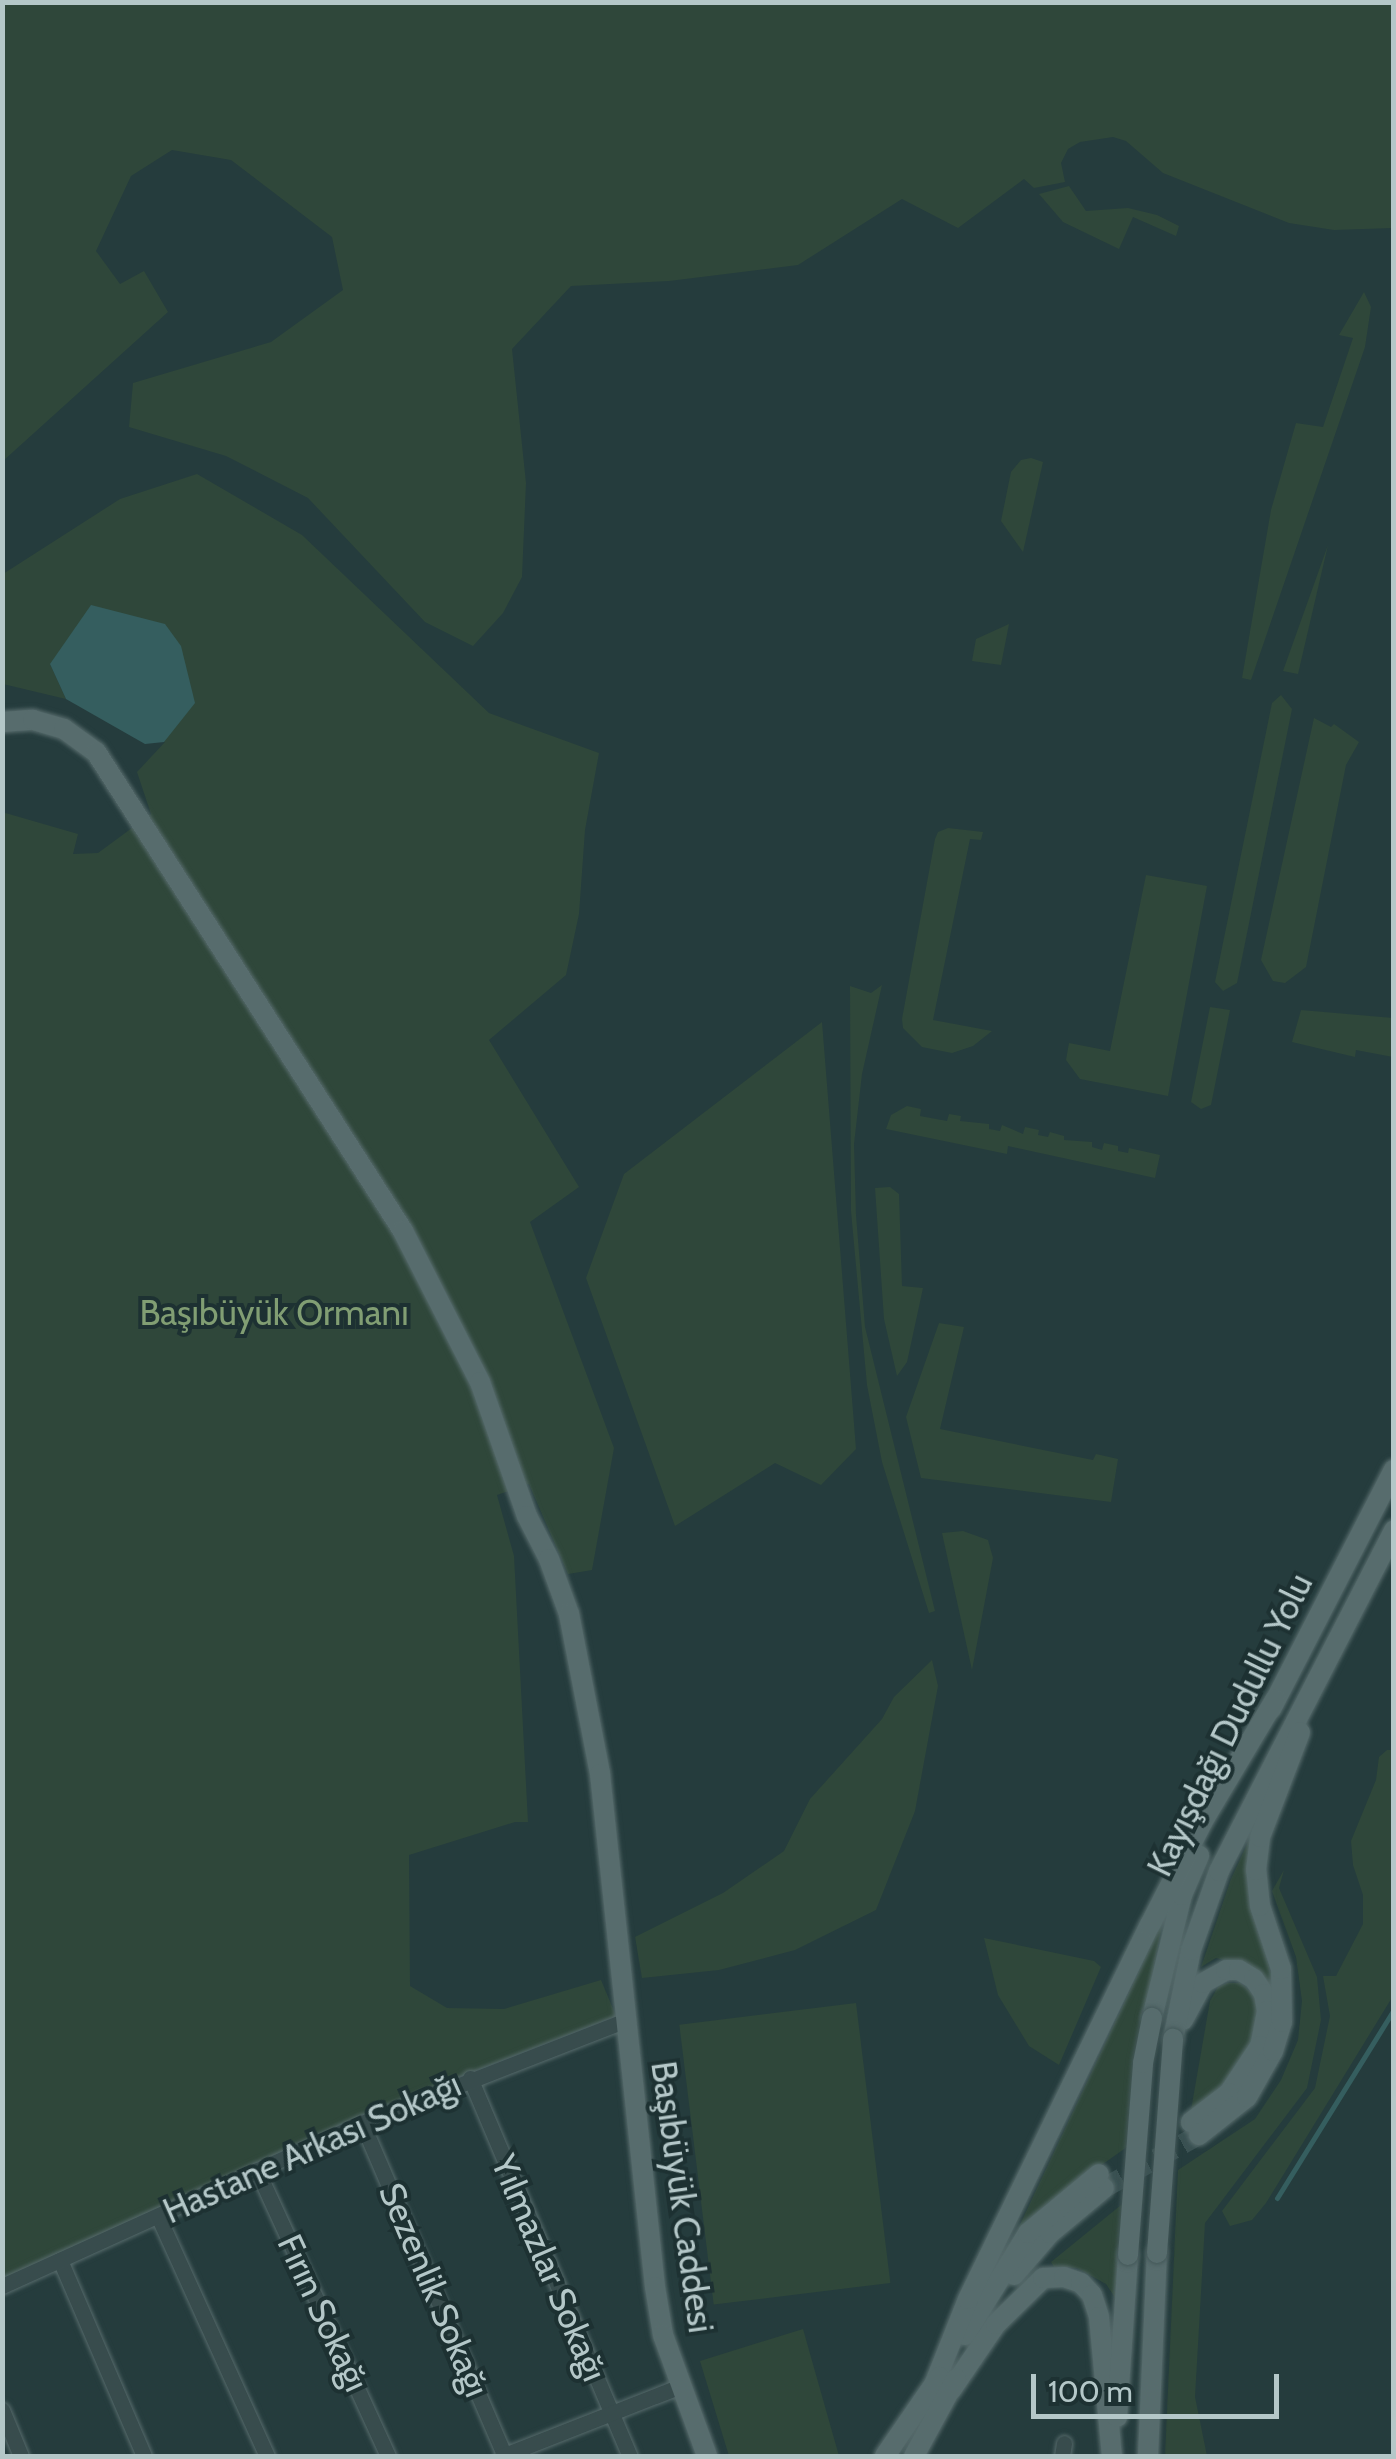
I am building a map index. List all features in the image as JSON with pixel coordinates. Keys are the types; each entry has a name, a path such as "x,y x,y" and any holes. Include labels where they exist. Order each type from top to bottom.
{"main road":[{"name":"Başıbüyük Caddesi","path":"2,722 33,720 64,729 96,752 403,1231 480,1382 527,1516 549,1559 569,1614 600,1774 663,2335 706,2456"},
{"name":"Kayışdağı Dudullu Yolu","path":"1113,2456 1143,2063 1182,1895 1275,1700 1394,1470"},
{"name":"Kayışdağı Dudullu Yolu","path":"1148,2456 1157,2254 1173,2039 1191,1950 1218,1871 1394,1530"},
{"path":"1173,2039 1202,1983 1226,1970 1238,1970 1254,1979 1264,1994 1267,2011 1260,2046 1229,2093 1195,2129 1246,2097 1273,2051 1282,2022 1281,1968 1256,1890 1260,1837 1335,1642"},
{"path":"914,2456 943,2387 976,2282 1204,1819 1275,1700"},
{"path":"943,2387 1028,2233 1102,2181"},
{"path":"884,2456 996,2324 1043,2278 1064,2277 1081,2283 1092,2296 1099,2317 1113,2456"}],"street":[{"name":"Hastane Arkası Sokağı","path":"2,2286 362,2123 625,2010"},
{"name":"Yılmazlar Sokağı","path":"470,2078 630,2456"},
{"name":"Sezenlik Sokağı","path":"362,2123 504,2456"},
{"name":"Fırın Sokağı","path":"257,2170 388,2456"},
{"path":"158,2216 267,2456"},
{"path":"60,2260 144,2456"},
{"path":"504,2456 681,2386"},
{"path":"2,2410 21,2456"}],"green space":[{"path":"3,2 1393,3 1393,228 1334,230 1289,223 1163,173 1126,141 1113,137 1080,142 1068,149 1061,163 1065,182 1034,188 1024,179 958,228 902,199 798,265 669,281 571,286 512,349 526,483 522,577 503,613 473,646 425,622 308,498 226,456 129,427 133,383 271,342 343,290 332,237 231,160 172,150 131,176 96,251 120,284 144,271 168,312 3,461"},
{"path":"1069,186 1086,211 1128,208 1157,215 1179,226 1176,236 1133,217 1119,249 1063,222 1039,194"},
{"path":"1364,292 1371,307 1365,347 1251,680 1242,678 1271,510 1296,423 1323,427 1353,338 1339,335"},
{"path":"1021,460 1043,462 1023,552 1001,521 1011,472"},
{"name":"Başıbüyük Ormanı","path":"197,474 302,535 489,713 599,753 585,830 579,914 566,975 489,1040 579,1187 530,1222 614,1448 592,1570 568,1574 529,1484 497,1495 514,1556 528,1822 515,1822 409,1855 410,1986 447,2008 504,2009 601,1980 616,2016 359,2116 3,2279 2,812 78,834 73,854 98,853 151,814 137,772 165,742 50,664 66,699 3,684 3,574 120,499"},
{"path":"1328,545 1298,674 1283,671"},
{"path":"1009,624 1001,665 972,661 976,639"},
{"path":"1281,695 1292,709 1237,983 1223,991 1215,982 1272,703"},
{"path":"1314,718 1331,727 1334,724 1359,742 1346,765 1306,967 1285,983 1273,981 1261,960"},
{"path":"948,828 983,832 981,840 970,839 933,1020 992,1031 973,1046 952,1053 922,1047 903,1028 902,1019 935,839 938,832"},
{"path":"1146,875 1207,886 1168,1096 1080,1079 1066,1060 1069,1043 1110,1051"},
{"path":"882,985 862,1074 854,1144 856,1215 865,1327 935,1611 929,1613 882,1462 867,1385 851,1211 850,986 871,993"},
{"path":"1210,1007 1230,1010 1211,1105 1201,1109 1191,1102"},
{"path":"1301,1010 1393,1018 1393,1057 1356,1050 1355,1057 1292,1042"},
{"path":"822,1022 856,1449 821,1485 775,1463 675,1526 586,1278 624,1174"},
{"path":"907,1106 921,1109 920,1116 947,1121 949,1114 961,1116 960,1121 989,1124 989,1129 1000,1131 1002,1125 1023,1134 1025,1127 1039,1130 1038,1135 1048,1137 1050,1132 1064,1136 1064,1140 1092,1142 1092,1147 1102,1150 1104,1143 1118,1146 1118,1151 1128,1153 1129,1148 1160,1155 1155,1178 1008,1146 1007,1154 886,1129 891,1115"},
{"path":"890,1187 899,1194 902,1286 923,1288 907,1362 897,1376 884,1319 875,1188"},
{"path":"939,1323 964,1327 940,1429 1093,1460 1096,1454 1118,1459 1111,1502 921,1478 906,1417"},
{"path":"963,1531 988,1540 993,1558 972,1670 942,1533"},
{"path":"932,1660 938,1686 915,1811 876,1910 795,1950 719,1970 642,1978 635,1937 723,1893 784,1851 810,1799 882,1719 894,1697"},
{"path":"1394,1750 1393,1996 1266,2203 1252,2220 1230,2226 1222,2211 1315,2088 1330,2016 1323,1976 1336,1976 1363,1924 1363,1895 1353,1865 1351,1841 1376,1780 1379,1757"},
{"path":"1250,1838 1247,1882 1278,2001 1245,1965 1216,1958 1201,1967 1231,1879"},
{"path":"1284,1870 1279,1888 1317,1977 1321,2020 1307,2088 1205,2223 1195,2397 1207,2456 1165,2456 1178,2170 1255,2119 1281,2080 1298,2040 1302,2001 1296,1957 1272,1891"},
{"path":"1163,1920 1134,2070 1127,2147 1049,2202 1017,2231"},
{"path":"984,1938 1094,1961 1101,1967 1059,2065 1029,2046 998,1995"},
{"path":"1241,1983 1258,1999 1259,2018 1252,2045 1232,2079 1191,2110 1210,2001 1218,1987"},
{"path":"856,2003 890,2283 714,2305 679,2025"},
{"path":"1126,2201 1116,2299 1106,2284 1077,2268 1054,2267 1051,2262"},
{"path":"803,2329 839,2456 729,2456 700,2361"}],"water":[{"path":"91,605 165,624 181,646 195,703 164,742 145,744 66,699 50,664"}],"waterway":[{"path":"1277,2198 1394,2009"}],"tunnel":[{"path":"1104,2188 1199,2135"}]}
